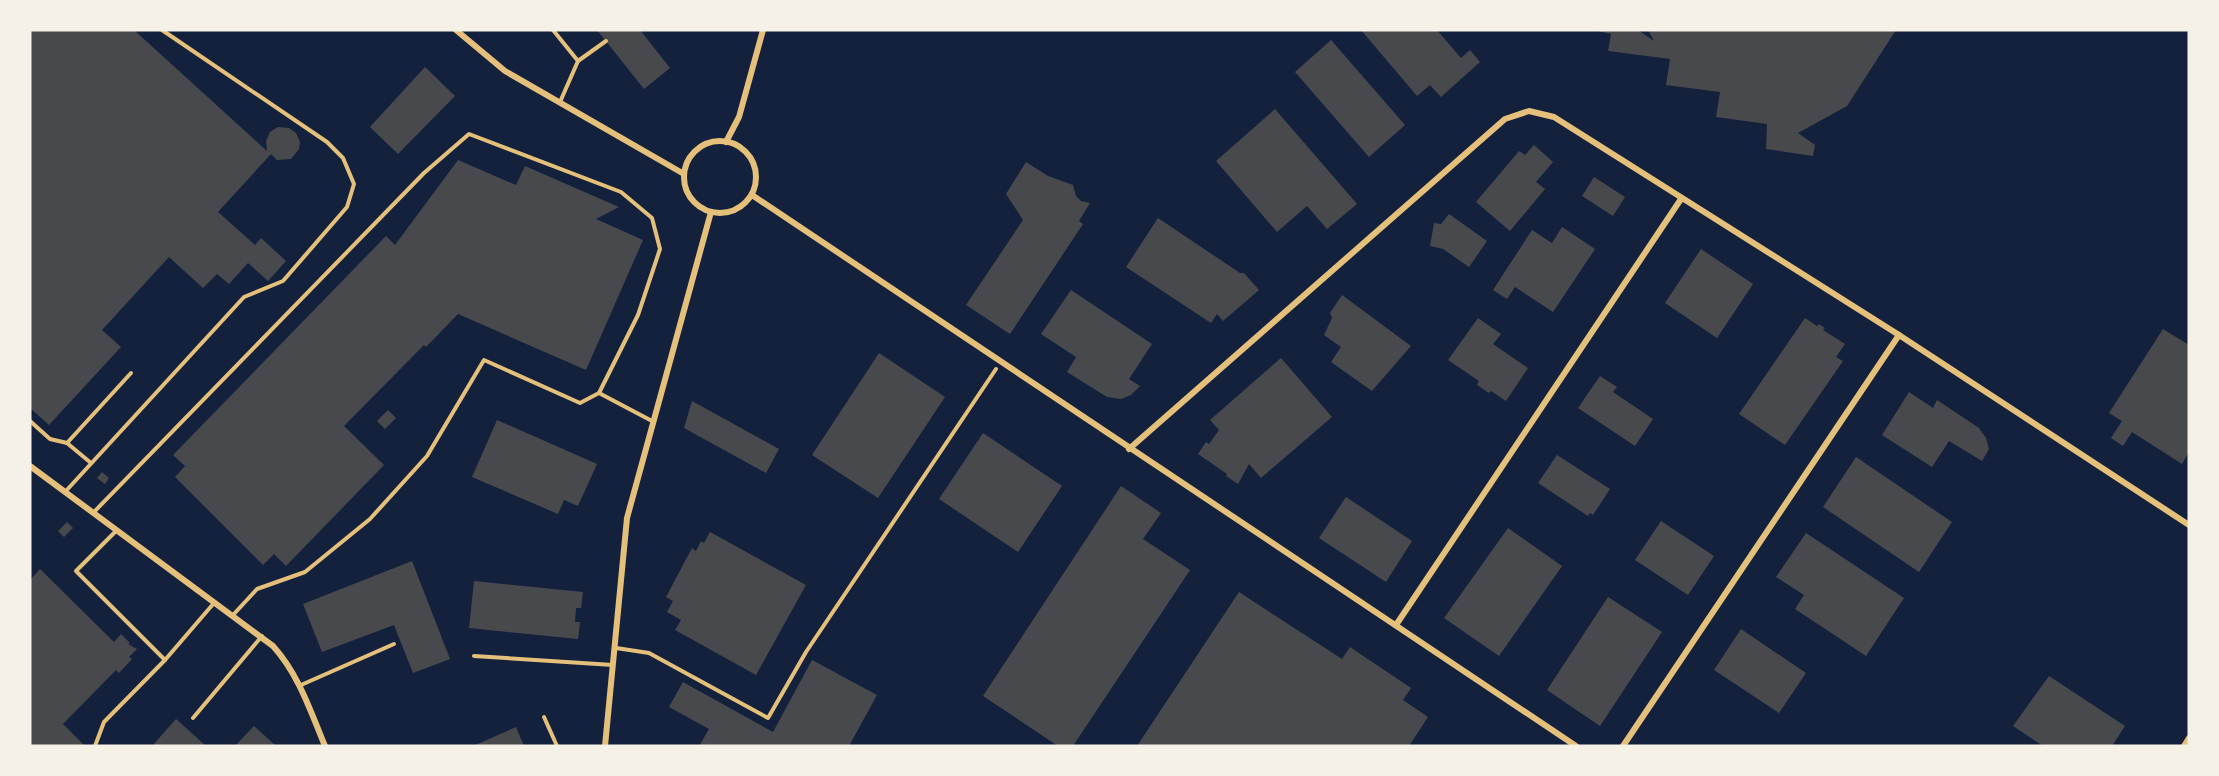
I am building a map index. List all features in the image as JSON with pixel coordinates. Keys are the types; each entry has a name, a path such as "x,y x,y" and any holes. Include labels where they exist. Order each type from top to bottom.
{"street":[{"path":"456,30 505,71 684,174"},
{"path":"726,142 739,117 763,30"},
{"path":"1129,449 1505,119 1529,111 1554,117 1899,335 2189,525"},
{"path":"714,142 726,142 737,145 747,153 753,163 756,176 752,195 735,210 723,213 711,212 699,207 690,197 685,186 684,174 688,161 702,147 714,142"},
{"path":"752,195 1576,746"},
{"path":"1396,625 1681,199"},
{"path":"605,746 627,518 711,212"},
{"path":"1623,746 1899,335"},
{"path":"30,466 262,636 287,661 301,685 324,746"},
{"path":"2184,746 2189,738"}],"lane":[{"path":"65,492 244,297 283,281 347,207 354,184 343,158 327,142 162,30"},
{"path":"554,30 578,61"},
{"path":"560,102 578,61 606,40"},
{"path":"93,513 424,173 469,134 621,192 652,218 660,249 638,315 599,393 580,404 484,360 427,456 370,519 305,572 257,589 233,615"},
{"path":"615,648 649,653 768,718 806,652 996,369"},
{"path":"68,443 131,373"},
{"path":"599,393 652,421"},
{"path":"30,421 50,439 68,443 91,464"},
{"path":"117,530 76,571 165,660"},
{"path":"95,746 104,722 165,660 215,602"},
{"path":"193,718 262,636"},
{"path":"301,685 394,644"},
{"path":"474,656 613,665"},
{"path":"544,717 556,746"}],"building":[{"path":"30,30 134,30 267,151 266,141 270,132 278,127 289,128 296,133 300,142 299,149 291,159 277,160 271,154 218,212 255,245 261,238 286,261 268,281 248,263 229,284 217,274 203,288 169,257 102,330 121,347 49,425 30,408"},
{"path":"597,30 640,30 670,68 644,89"},
{"path":"1361,30 1437,30 1461,58 1470,50 1480,62 1441,97 1430,85 1417,96"},
{"path":"1594,30 1638,30 1654,41 1648,30 1896,30 1847,106 1798,133 1815,145 1813,156 1766,149 1767,124 1716,117 1720,92 1666,85 1670,59 1608,51 1611,34"},
{"path":"1331,40 1405,125 1369,157 1295,72"},
{"path":"425,67 455,96 398,154 370,127"},
{"path":"1275,109 1357,204 1327,229 1307,206 1277,232 1216,161"},
{"path":"1534,145 1553,162 1536,182 1545,189 1510,231 1476,202 1519,151 1525,155"},
{"path":"458,160 516,185 525,166 619,207 596,219 643,240 586,370 458,314 344,426 384,465 286,566 274,554 263,565 175,477 185,466 173,455 386,236 395,245"},
{"path":"1026,162 1048,176 1073,185 1076,196 1081,201 1090,203 1079,221 1083,224 1010,334 966,305 1023,220 1006,194"},
{"path":"1594,177 1625,197 1613,216 1582,196"},
{"path":"1449,214 1487,241 1469,267 1443,249 1430,246 1434,223 1441,224"},
{"path":"1158,218 1240,273 1244,273 1259,290 1223,321 1217,314 1211,323 1126,267"},
{"path":"1562,227 1595,249 1553,312 1515,287 1507,299 1493,290 1532,230 1552,243"},
{"path":"1701,249 1753,284 1717,338 1665,303"},
{"path":"1071,290 1152,344 1129,379 1140,386 1131,395 1121,399 1107,397 1067,372 1076,357 1041,334"},
{"path":"1342,295 1411,346 1372,391 1331,362 1341,347 1324,335 1332,318 1330,313"},
{"path":"1478,318 1501,334 1493,344 1528,368 1506,401 1477,385 1479,381 1448,360"},
{"path":"1805,318 1817,326 1819,324 1825,328 1823,330 1845,344 1836,357 1843,361 1785,445 1739,414"},
{"path":"2163,329 2189,345 2189,452 2182,464 2132,432 2123,446 2111,438 2122,421 2109,413"},
{"path":"879,353 945,397 878,498 812,455"},
{"path":"1281,358 1332,417 1261,478 1249,464 1238,484 1198,454 1206,442 1209,444 1219,430 1210,420"},
{"path":"1600,376 1617,387 1613,392 1653,419 1635,446 1578,408"},
{"path":"1909,392 1933,408 1937,400 1979,428 1986,438 1989,449 1982,461 1949,441 1932,467 1882,435"},
{"path":"692,401 779,449 766,473 684,428"},
{"path":"388,410 396,418 385,429 377,421"},
{"path":"497,420 597,464 578,506 564,500 558,514 472,477"},
{"path":"983,433 1062,486 1018,552 939,499"},
{"path":"1557,455 1610,489 1593,515 1590,513 1588,516 1538,483"},
{"path":"1856,457 1952,522 1919,572 1823,507"},
{"path":"102,472 109,478 105,484 97,478"},
{"path":"1121,486 1161,513 1143,539 1190,570 1073,746 1058,746 983,696"},
{"path":"1346,497 1412,541 1386,582 1319,538"},
{"path":"1661,521 1714,556 1688,595 1635,560"},
{"path":"67,522 73,528 64,537 58,531"},
{"path":"1508,528 1562,566 1499,656 1444,618"},
{"path":"710,532 806,585 756,675 675,630 681,620 667,612 673,601 666,597 692,548 696,551 701,541 704,543"},
{"path":"1806,533 1904,598 1866,656 1795,609 1804,595 1776,577"},
{"path":"412,561 450,659 413,673 394,625 322,652 303,604"},
{"path":"40,569 114,642 121,634 130,643 128,644 137,649 129,657 132,659 119,673 116,670 63,724 85,746 30,746 30,580"},
{"path":"474,581 583,592 581,608 576,608 575,622 580,622 578,639 469,628"},
{"path":"1239,592 1342,659 1350,647 1411,688 1403,700 1428,717 1409,746 1137,746"},
{"path":"1608,597 1662,632 1600,726 1547,690"},
{"path":"1741,629 1806,673 1779,713 1714,670"},
{"path":"812,660 877,695 849,746 699,746 709,729 669,707 683,682 773,732"},
{"path":"2049,676 2125,726 2112,746 2043,746 2013,726"},
{"path":"176,719 206,746 152,746"},
{"path":"254,726 276,746 235,746"},
{"path":"516,727 524,746 473,746"}]}
